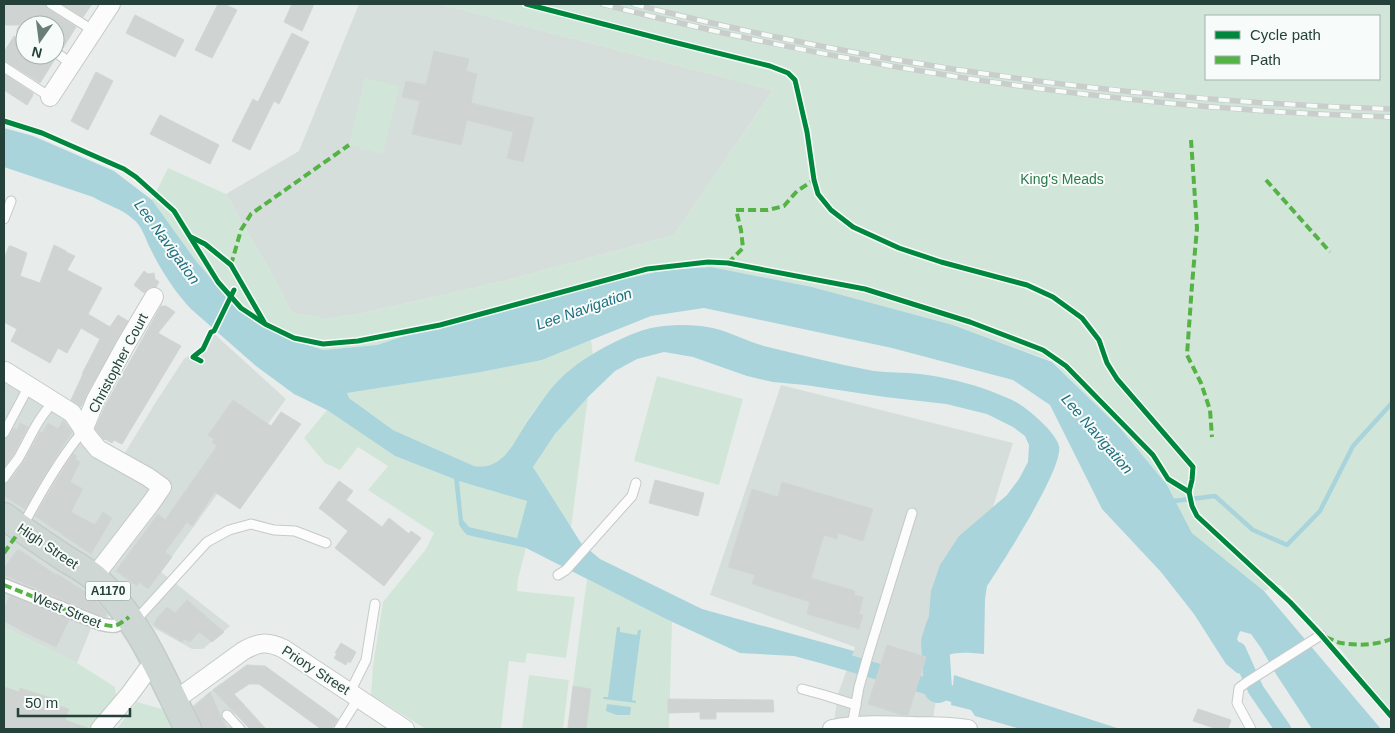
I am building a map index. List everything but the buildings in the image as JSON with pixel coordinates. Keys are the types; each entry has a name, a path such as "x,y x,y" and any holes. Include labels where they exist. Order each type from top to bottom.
{"main road":[{"name":"High Street","path":"12,522 94,577 111,595 131,620 174,701"},
{"name":"A1170","path":"174,701 188,729"}],"street":[{"path":"50,97 111,4"},
{"name":"Christopher Court","path":"84,431 96,399 124,346 154,297"},
{"path":"4,371 72,413 98,449 162,487 94,577"},
{"name":"West Street","path":"4,585 101,624 112,627 131,620"},
{"name":"Priory Street","path":"174,701 243,651 260,643 268,643 284,649 405,729"},
{"path":"100,729 129,695 154,661"},
{"path":"832,729 852,726 941,726 968,729"}],"lane":[{"path":"51,4 94,31"},
{"path":"65,59 72,64"},
{"path":"4,67 50,97"},
{"path":"4,219 12,201"},
{"path":"4,433 29,386"},
{"path":"4,478 42,417 54,402"},
{"path":"12,522 40,494 68,448 84,431"},
{"path":"562,572 632,496 636,483"},
{"path":"852,726 859,687 912,513"},
{"path":"131,620 207,542 230,530 251,524 274,530 295,531 326,543"},
{"path":"339,729 354,695 366,660 375,604"},
{"path":"1251,729 1238,703 1240,688 1321,635"},
{"path":"802,689 856,705"},
{"path":"227,716 240,729"}],"shaded area":[{"path":"359,4 439,4 773,90 674,235 504,281 354,315 326,319 292,313 226,194 299,151"},
{"path":"210,330 286,399 161,572 230,626 203,649 192,649 154,628 132,600 111,610 107,620 96,616 77,663 4,627 4,378 62,415 75,428 79,441 87,450 117,466 184,359 200,348"},
{"path":"781,385 1013,443 993,507 959,537 928,645 938,689 931,729 833,729 838,694 855,647 710,595"},
{"path":"221,683 245,705 226,723 233,729 201,729 192,712 192,706"}],"green space":[{"name":"King's Meads","path":"439,4 1391,4 1391,716 1342,651 1280,585 1264,591 1192,533 1167,485 1120,428 1052,361 953,325 812,287 711,267 664,270 574,291 413,333 377,345 323,350 281,336 239,311 196,261 152,200 168,168 226,194 292,313 326,319 354,315 504,281 674,235 773,90"},
{"path":"365,78 399,86 383,154 349,145"},
{"path":"591,340 593,355 554,386 534,411 506,454 493,464 484,466 474,466 393,430 349,398 347,393 481,372 542,360"},
{"path":"657,376 743,399 719,485 634,461"},
{"path":"588,397 571,528 533,467 555,434"},
{"path":"327,410 395,456 454,479 459,525 467,535 526,548 517,591 575,597 566,658 527,653 525,663 509,661 501,729 426,729 371,695 373,666 383,602 426,549 434,533 368,490 388,466 358,447 340,470 325,463 304,438"},
{"path":"458,480 527,501 517,538 469,527 463,520"},
{"path":"587,579 672,622 669,729 567,729"},
{"path":"4,627 77,663 115,687 116,696 93,729 4,729"},
{"path":"529,675 569,680 563,729 522,729"},
{"path":"137,702 165,710 174,729 117,729"}],"water":[{"path":"4,128 33,136 114,171 152,200 196,261 239,311 281,336 323,350 377,345 413,333 574,291 664,270 711,267 812,287 953,325 1052,362 1120,428 1167,485 1192,533 1264,591 1381,729 1312,729 1251,634 1240,631 1237,639 1252,668 1242,674 1237,673 1226,664 1194,614 1161,572 1102,509 1050,405 1013,380 892,348 704,308 651,316 542,360 481,372 347,393 349,398 393,430 474,466 484,466 493,464 507,453 552,388 578,364 608,345 641,331 674,325 690,325 713,328 764,346 874,371 929,375 975,386 1016,402 1047,427 1059,446 1058,457 1052,474 1030,516 987,586 984,654 953,654 943,657 940,664 932,662 928,645 928,626 931,591 940,565 959,536 1007,495 1019,479 1028,462 1029,445 1025,436 1013,427 987,414 946,404 773,382 747,376 693,357 664,352 637,359 615,371 588,397 555,434 533,467 581,543 600,559 702,609 854,651 846,670 794,656 740,653 666,619 526,548 467,535 459,525 454,479 395,456 327,410 294,394 256,366 191,309 173,288 154,256 139,225 128,215 93,197 4,167","holes":["459,481 527,501 517,538 469,527 463,520"]},
{"path":"617,627 620,627 620,632 637,635 638,630 641,630 632,700 636,701 636,703 603,698 608,697"},
{"path":"954,675 1120,729 1021,729 975,716 971,710 951,705"},
{"path":"1262,687 1289,729 1278,729 1252,692"},
{"path":"607,704 631,707 630,715 617,715 606,711"}],"waterway":[{"path":"1171,503 1174,501 1215,496 1253,530 1287,545 1320,511 1353,446 1391,404"},
{"path":"938,689 935,642 940,626"},
{"name":"Lee Navigation","path":"1238,650 1256,690 1283,729"},
{"path":"829,657 973,700"}],"railway":[{"path":"602,4 797,48 895,67 994,82 1092,95 1192,105 1291,113 1391,117"},
{"path":"633,4 820,46 914,63 1009,77 1200,98 1391,109"}],"marked path":[{"path":"1191,140 1197,228 1187,355 1201,383 1210,410 1212,437"},
{"path":"231,265 241,230 251,214 349,145"},
{"path":"728,263 743,248 736,210 768,210 784,206 797,191 814,180"},
{"path":"1266,180 1330,252"},
{"path":"4,553 21,529"},
{"path":"4,585 101,624 116,625 129,617"},
{"path":"1326,637 1339,643 1354,644 1373,644 1391,639"}],"cycle path":[{"path":"526,4 770,66 788,73 795,80 818,194 831,210 853,227 899,248 941,262 1027,285 1053,297 1082,318 1099,340 1107,363 1117,379 1193,467 1189,492 1192,506 1197,516 1290,602 1391,716"},
{"path":"4,121 42,133 124,169 136,177 174,211 218,282 241,308 265,324 294,338 323,344 358,341 440,325 647,269 708,262 728,263 865,289 970,322 1043,350 1066,366 1153,455 1168,479 1189,492"},
{"path":"191,237 205,244 231,265 264,322"},
{"path":"201,361 193,357 203,349 234,290"}]}
